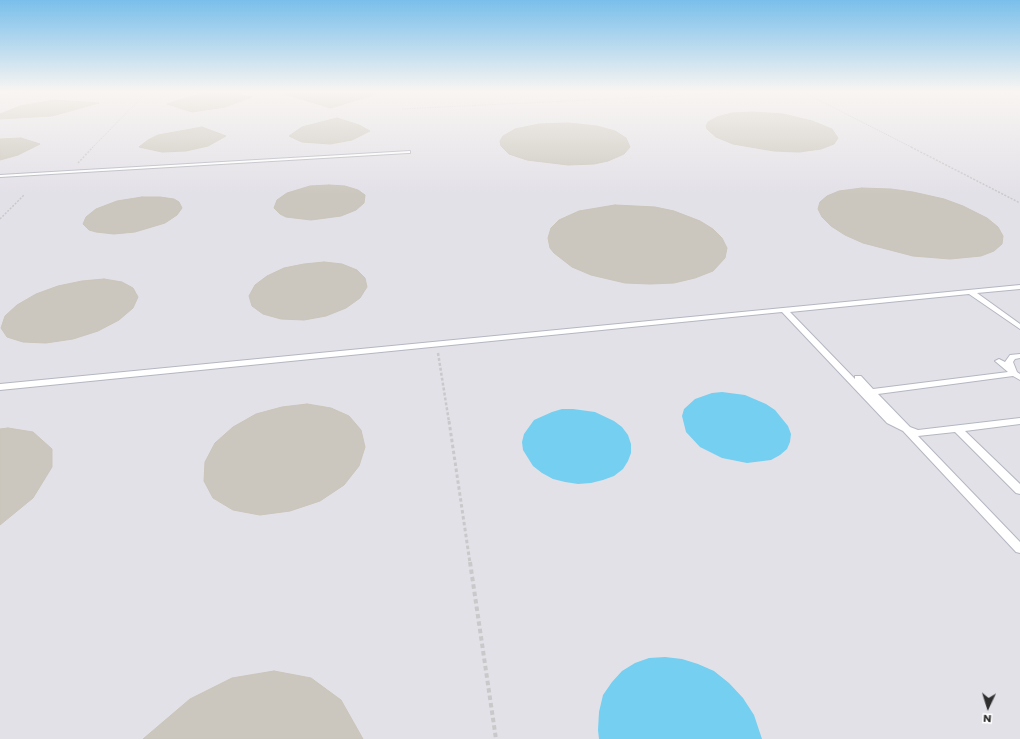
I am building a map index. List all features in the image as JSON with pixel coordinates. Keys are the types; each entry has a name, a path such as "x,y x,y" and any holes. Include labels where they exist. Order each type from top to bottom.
{"lane":[{"path":"0,176 408,152"},
{"path":"0,387 1020,287"},
{"path":"971,292 1020,327"},
{"path":"784,310 890,421 903,428 918,433 928,433 1020,421"},
{"path":"863,393 1013,374 1013,369 1009,362 1013,357 1020,356"},
{"path":"998,361 1020,378"},
{"path":"858,378 1020,549"},
{"path":"957,429 1018,486"}],"path":[{"path":"69,172 114,125"},
{"path":"868,125 1020,203"},
{"path":"0,219 24,195"},
{"path":"436,344 496,739"}],"shaded area":[{"path":"0,125 1020,125 1020,739 0,739"}],"water":[{"path":"722,392 745,395 766,404 775,410 788,426 791,434 787,449 771,460 747,463 722,458 700,447 686,432 682,416 684,409 695,399 712,393"},
{"path":"562,409 595,412 614,421 622,427 628,435 631,444 631,453 623,469 614,476 603,480 578,484 553,479 533,466 523,450 522,442 524,434 534,420"},
{"path":"665,657 682,659 698,664 714,671 729,683 743,698 754,715 762,739 599,739 599,712 603,695 612,682 622,671 635,663 649,658"}],"building":[{"path":"308,125 360,125 370,131 352,140 330,144 302,142 289,136 302,127"},
{"path":"532,125 597,126 615,131 626,138 630,147 624,154 608,161 594,164 568,165 527,160 509,154 501,146 500,141 503,136 515,129"},
{"path":"823,125 832,129 838,138 834,144 821,149 799,152 774,151 733,144 716,137 707,129 706,126"},
{"path":"202,127 226,136 208,146 186,151 162,152 139,147 158,135"},
{"path":"21,138 40,144 18,155 0,160 0,139"},
{"path":"310,186 345,186 358,190 365,195 364,203 356,210 341,216 311,220 286,217 274,208 277,200 287,193"},
{"path":"862,188 891,189 913,192 944,199 963,206 987,218 998,227 1003,236 1002,244 994,251 981,256 950,259 913,256 863,243 845,235 831,226 822,217 818,209 820,202 827,196 839,191"},
{"path":"142,197 174,199 179,202 182,208 177,215 165,223 135,232 114,234 96,232 89,230 83,224 86,217 96,209 117,201"},
{"path":"615,205 655,207 674,211 700,221 713,229 722,238 727,248 725,258 713,271 695,278 674,283 625,283 591,275 572,267 550,248 548,238 551,228 559,220 579,211"},
{"path":"324,262 342,264 357,270 365,278 367,287 360,298 346,308 326,316 304,320 281,319 263,314 252,306 249,296 255,285 267,276 284,268"},
{"path":"104,279 122,282 133,288 138,297 133,308 119,320 98,331 73,339 46,343 23,342 7,337 1,328 5,316 17,305 36,294 58,286 82,281"},
{"path":"307,404 331,408 349,416 361,430 365,447 359,466 344,485 320,501 290,511 260,515 233,510 213,498 204,481 205,462 215,443 233,427 256,414 282,407"},
{"path":"8,428 33,432 52,449 52,467 33,498 0,525 0,429"},
{"path":"274,671 311,678 341,700 363,739 143,739 190,699 232,678"}]}
